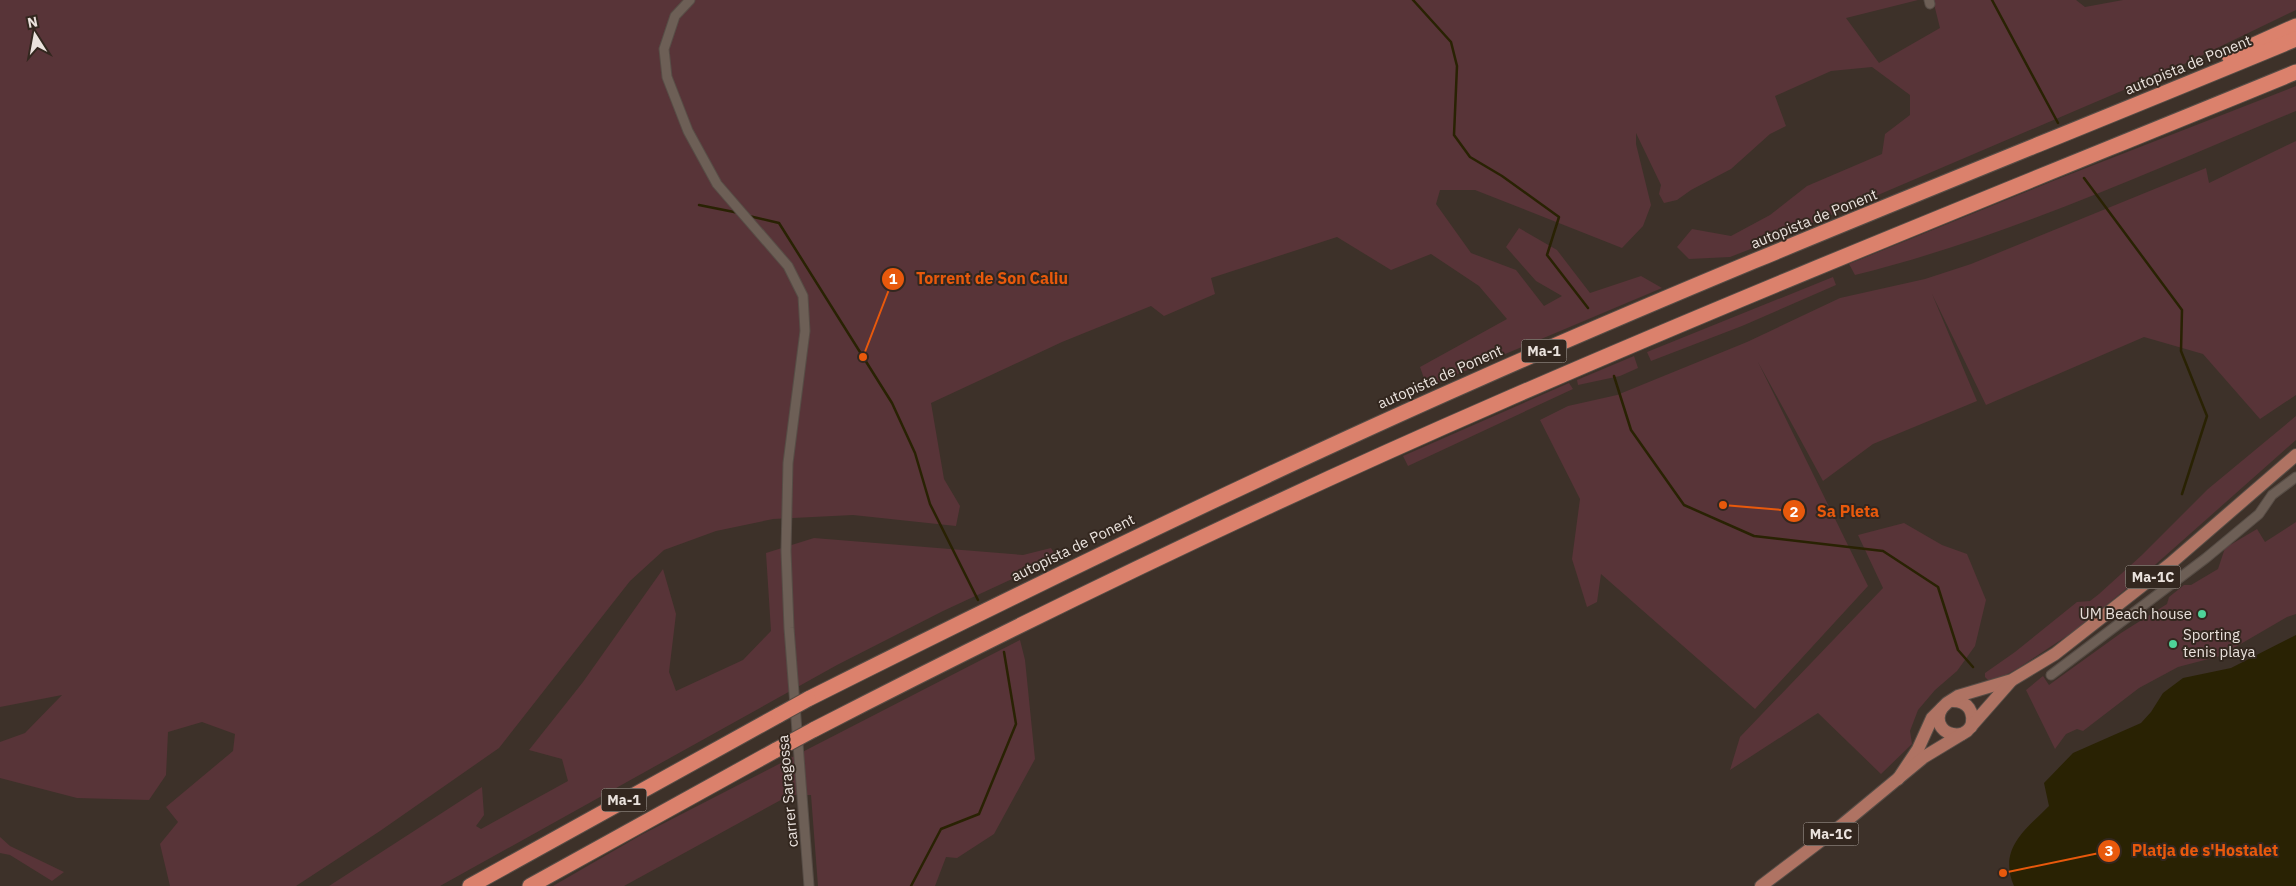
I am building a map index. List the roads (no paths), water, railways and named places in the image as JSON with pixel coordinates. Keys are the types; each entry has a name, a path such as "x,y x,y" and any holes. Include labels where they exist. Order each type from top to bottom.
{"highway":[{"path":"2173,90 2193,73 2296,26"},
{"name":"autopista de Ponent","path":"801,697 1118,545 1391,418 1665,299 2296,39"},
{"name":"Ma-1","path":"530,886 814,730 1160,558 1468,416 1700,317 2296,72"},
{"name":"Ma-1","path":"470,886 779,715 801,697"}],"main road":[{"name":"Ma-1C","path":"1898,779 1918,749 1927,727 1947,704 1958,696 2012,680 2055,654 2170,564 2296,453"},
{"name":"Ma-1C","path":"1761,886 1843,824 1924,757 1966,730 2012,680"},
{"path":"1959,701 1970,708 1972,714 1966,730 1950,735 1942,728 1938,718 1947,704 1959,701"}],"street":[{"name":"carrer Saragossa","path":"690,0 675,16 664,49 667,77 688,132 717,184 788,266 803,296 805,331 788,463 786,551 801,697 802,783 809,886"},
{"path":"2051,675 2206,558 2259,514 2272,495 2296,477"}],"waterway":[{"path":"1413,0 1451,42 1457,66 1454,135 1470,157 1502,176 1559,217 1547,255 1588,308"},
{"path":"1992,0 2058,123"},
{"path":"2084,178 2182,310 2181,351 2207,416 2182,494"},
{"path":"699,205 739,213"},
{"path":"749,216 779,223 892,403 915,453 930,504 978,600"},
{"path":"1614,376 1631,430 1684,505 1754,536 1883,551 1938,587 1958,650 1973,667"},
{"path":"911,886 941,829 979,814 1016,724 1004,652"}],"place":[{"name":"Torrent de Son Caliu","path":"863,357"},
{"name":"Sa Pleta","path":"1723,505"},
{"name":"UM Beach house","path":"2202,614"},
{"name":"Sporting tenis playa","path":"2173,644"},
{"name":"Platja de s'Hostalet","path":"2003,873"}]}
